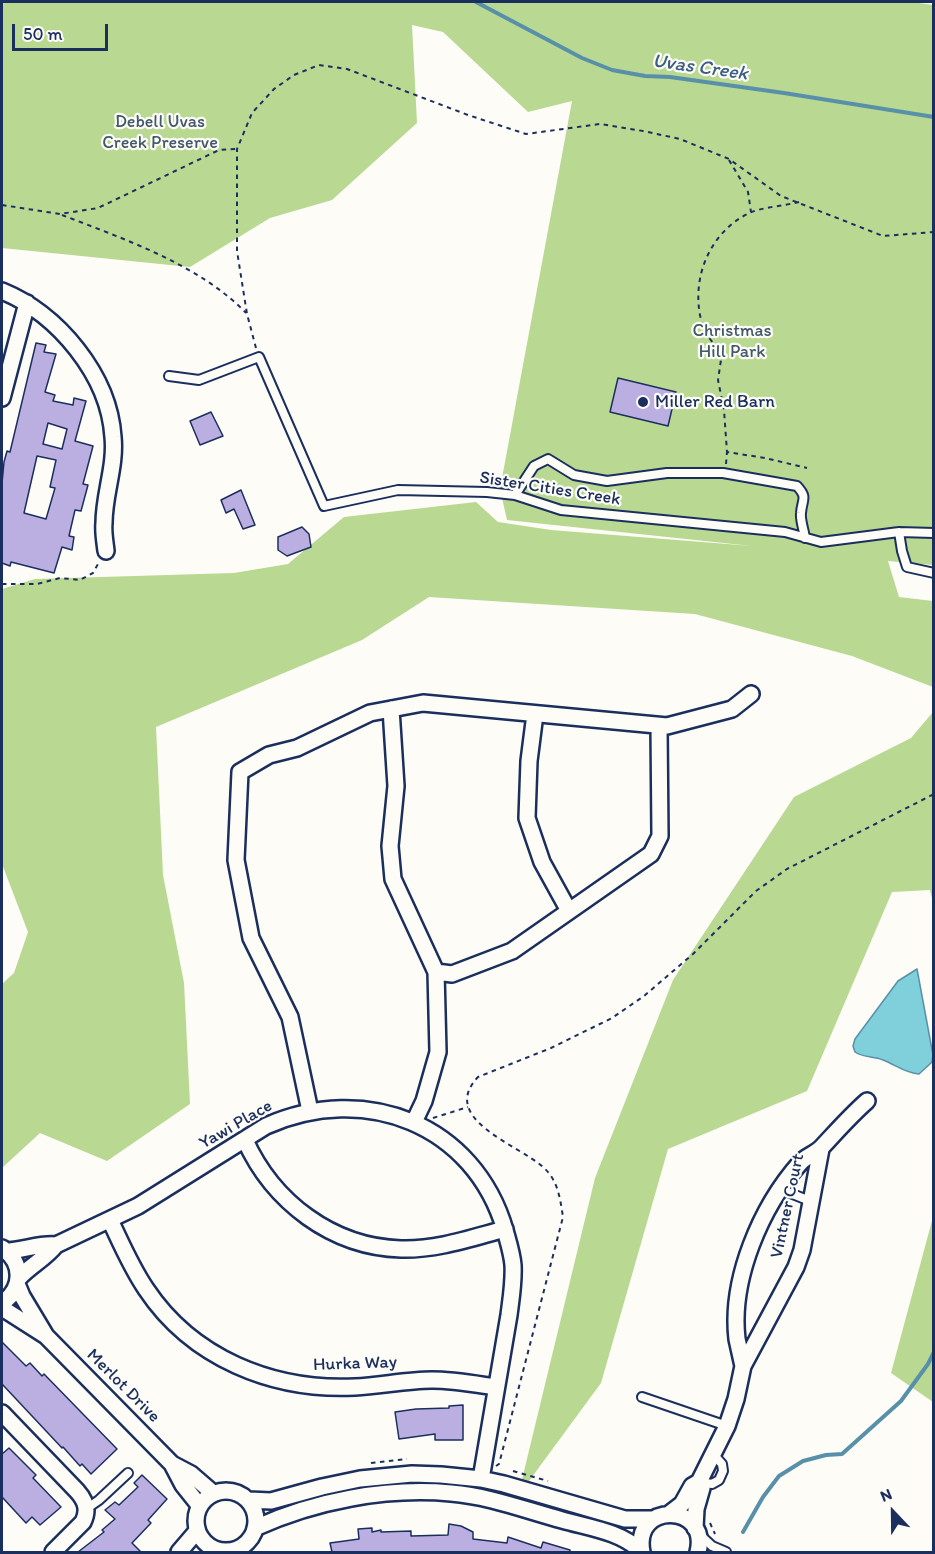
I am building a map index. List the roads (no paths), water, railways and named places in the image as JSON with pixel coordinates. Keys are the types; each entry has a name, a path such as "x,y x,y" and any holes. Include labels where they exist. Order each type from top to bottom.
{"street":[{"path":"2,291 27,303 47,318 80,352 94,375 106,403 113,437 104,523 106,550"},
{"path":"2,398 27,303"},
{"path":"310,1111 290,1017 251,938 236,860 240,772 269,755 297,748 370,713 423,703 666,726 732,709 751,694"},
{"path":"391,709 396,786 390,846 393,879 436,972 438,1053 424,1101 414,1122"},
{"path":"535,714 529,761 527,818 542,862 569,911"},
{"path":"436,972 452,974 512,951 651,854 660,836 659,726"},
{"name":"Vintner Court","path":"743,1366 737,1338 737,1314 742,1279 757,1231 780,1189 802,1160 820,1149 834,1132 867,1101"},
{"name":"Yawi Place","path":"56,1245 147,1201 245,1140 287,1117 310,1111 362,1110 388,1114 414,1122 459,1153 489,1188 499,1210 513,1264 513,1289 481,1479"},
{"path":"245,1140 263,1171 293,1206 329,1232 351,1240 381,1247 412,1249 452,1243 505,1229"},
{"name":"Vintner Court","path":"669,1514 682,1504 692,1485 699,1482 727,1426 743,1366 796,1267 802,1250 820,1149"},
{"name":"Hurka Way","path":"110,1220 131,1263 157,1305 203,1348 227,1362 256,1374 292,1384 323,1387 356,1387 433,1380 496,1387"},
{"path":"3,1250 29,1249 46,1244 56,1245"},
{"path":"2,1303 9,1298 29,1267 56,1245"},
{"name":"Merlot Drive","path":"3,1250 15,1260 22,1296 46,1336"},
{"name":"Merlot Drive","path":"2,1308 46,1336 172,1464 183,1485 199,1505"},
{"path":"2,1413 77,1491 87,1509 83,1522 52,1552"},
{"name":"Merlot Drive","path":"172,1464 191,1474 213,1492"},
{"path":"249,1500 256,1518 255,1528 252,1537 241,1550 217,1551 206,1544 197,1531 195,1515 199,1505 213,1492 232,1491 249,1500 271,1501 322,1487 412,1474 481,1479 625,1519 653,1519 669,1514 686,1519 697,1531"},
{"name":"Vintner Court","path":"698,1552 700,1541 696,1509 702,1488 699,1482"},
{"path":"255,1528 276,1518 352,1498 406,1492 451,1493 496,1500 606,1531 621,1536 641,1552"},
{"path":"641,1552 640,1544 644,1530 653,1519"},
{"path":"179,1552 197,1531"}],"lane":[{"name":"Sister Cities Creek","path":"169,376 199,380 259,357 324,506 398,490 487,492 515,495 561,510 785,532 821,542 899,532 933,533"},
{"path":"515,495 534,466 548,459 574,475 607,481 667,473 723,473 796,486 803,492 804,500 800,514 805,538"},
{"path":"899,532 907,567 933,573"},
{"path":"780,1189 810,1201"},
{"path":"642,1398 727,1426"},
{"path":"87,1509 128,1473"},
{"path":"697,1531 712,1546 726,1552"}],"water":[{"path":"917,969 933,1055 932,1062 919,1074 858,1054 853,1046 855,1039 898,981"}],"waterway":[{"name":"Uvas Creek","path":"476,2 582,58 612,70 784,93 934,117"},
{"path":"743,1532 763,1497 779,1476 803,1461 826,1455 842,1454 901,1401 934,1352"}],"place":[{"name":"Miller Red Barn","path":"643,402"}],"park label":[{"name":"Debell Uvas Creek Preserve","path":"160,132"},
{"name":"Christmas Hill Park","path":"732,341"}]}
